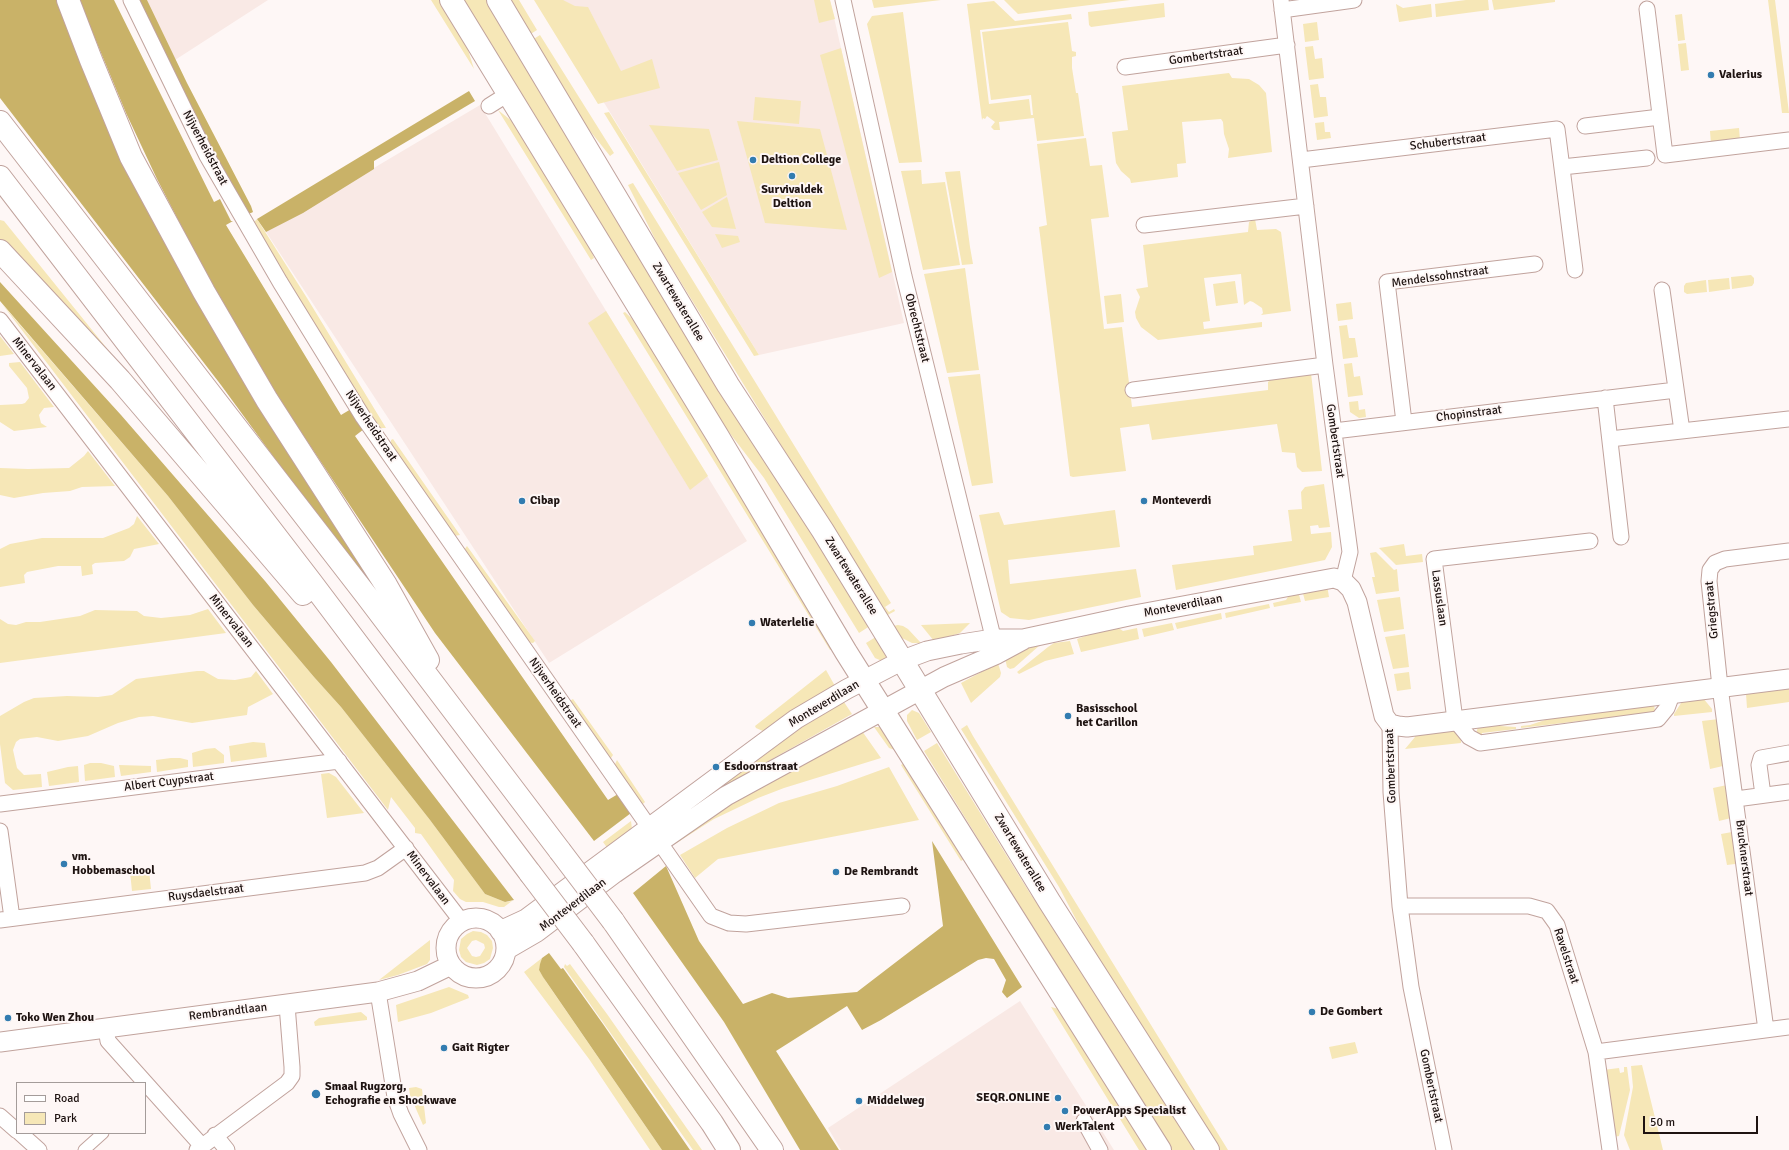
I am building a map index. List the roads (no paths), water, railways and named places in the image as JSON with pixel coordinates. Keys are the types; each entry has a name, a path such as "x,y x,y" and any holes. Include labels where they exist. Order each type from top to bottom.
{"main road":[{"path":"68,0 131,157 200,285 267,400 386,585 471,736"},
{"path":"451,0 717,435 846,652 1160,1150"},
{"name":"Zwartewaterallee","path":"498,0 728,385 823,531 1050,901 1208,1150"},
{"path":"0,122 366,596 613,921 772,1150"},
{"path":"0,177 316,588 472,798 530,873 712,1123 729,1150"},
{"path":"0,251 120,380 310,602 408,732 472,798"}],"street":[{"name":"Nijverheidstraat","path":"132,0 207,156 280,282 359,410 654,835"},
{"name":"Obrechtstraat","path":"843,0 904,276 995,646"},
{"path":"1282,5 1354,0"},
{"name":"Gombertstraat","path":"1282,5 1325,365 1350,552 1343,581 1351,589 1357,602 1381,705 1384,716 1390,724 1391,792 1400,906 1411,987 1444,1150"},
{"path":"1647,9 1665,156 1789,140"},
{"name":"Gombertstraat","path":"1125,67 1287,45"},
{"path":"489,106 508,94"},
{"path":"1585,126 1660,117"},
{"name":"Schubertstraat","path":"1301,160 1557,129 1575,270"},
{"path":"1562,167 1647,158"},
{"path":"1144,225 1306,206"},
{"name":"Mendelssohnstraat","path":"1404,422 1387,282 1535,264"},
{"path":"1662,290 1682,431"},
{"name":"Minervalaan","path":"0,320 462,922"},
{"path":"1133,390 1325,365"},
{"name":"Chopinstraat","path":"1334,431 1676,390"},
{"path":"1605,398 1622,537"},
{"path":"1610,439 1789,419"},
{"name":"Lassuslaan","path":"1455,720 1434,559 1590,541"},
{"name":"Griegstraat","path":"1720,687 1709,581 1710,570 1715,563 1725,559 1789,551"},
{"name":"Monteverdilaan","path":"506,950 537,932 796,719 903,660 928,651 995,646 1129,616 1326,579 1334,578 1343,581"},
{"name":"Monteverdilaan","path":"500,931 526,919 605,859 654,835 921,690 995,646"},
{"path":"1390,724 1407,727 1674,692 1789,679"},
{"name":"Brucknerstraat","path":"1720,687 1766,1030"},
{"path":"1455,720 1469,737 1480,743 1658,719 1667,708 1674,692"},
{"path":"1763,795 1759,765 1761,758 1789,753"},
{"name":"Albert Cuypstraat","path":"0,804 339,761"},
{"path":"1736,799 1789,792"},
{"path":"0,831 6,919"},
{"path":"654,835 711,916 729,923 746,924 902,906"},
{"name":"Ruysdaelstraat","path":"6,919 365,873 378,868 406,848"},
{"name":"Ravelstraat","path":"1400,906 1529,906 1547,911 1557,925 1596,1052 1610,1150"},
{"path":"472,918 483,919 493,924 500,931 504,937 506,950 503,960 498,968 490,974 481,978 472,978 462,975 451,965 447,955 446,944 453,929 462,922 472,918"},
{"name":"Rembrandtlaan","path":"0,1042 378,992 418,981 451,965"},
{"path":"378,992 395,1097 401,1114 419,1150"},
{"path":"148,1092 199,1148 287,1082 292,1076 287,1005"},
{"path":"1596,1052 1789,1027"},
{"path":"106,1028 108,1041 140,1082"},
{"path":"0,1116 16,1130"},
{"path":"1084,1121 1100,1150"},
{"path":"21,1134 39,1150"},
{"path":"84,1150 102,1134"},
{"path":"215,1135 227,1150"}],"place":[{"name":"Valerius","path":"1711,75"},
{"name":"Deltion College","path":"753,160"},
{"name":"Survivaldek Deltion","path":"792,176"},
{"name":"Cibap","path":"522,501"},
{"name":"Monteverdi","path":"1144,501"},
{"name":"Waterlelie","path":"752,623"},
{"name":"Basisschool het Carillon","path":"1068,716"},
{"name":"Esdoornstraat","path":"716,767"},
{"name":"vm. Hobbemaschool","path":"64,864"},
{"name":"De Rembrandt","path":"836,872"},
{"name":"De Gombert","path":"1312,1012"},
{"name":"Toko Wen Zhou","path":"8,1018"},
{"name":"Gait Rigter","path":"444,1048"},
{"name":"Smaal Rugzorg, Echografie en Shockwave","path":"316,1094"},
{"name":"SEQR.ONLINE","path":"1058,1098"},
{"name":"Middelweg","path":"859,1101"},
{"name":"PowerApps Specialist","path":"1065,1111"},
{"name":"WerkTalent","path":"1047,1127"}]}
